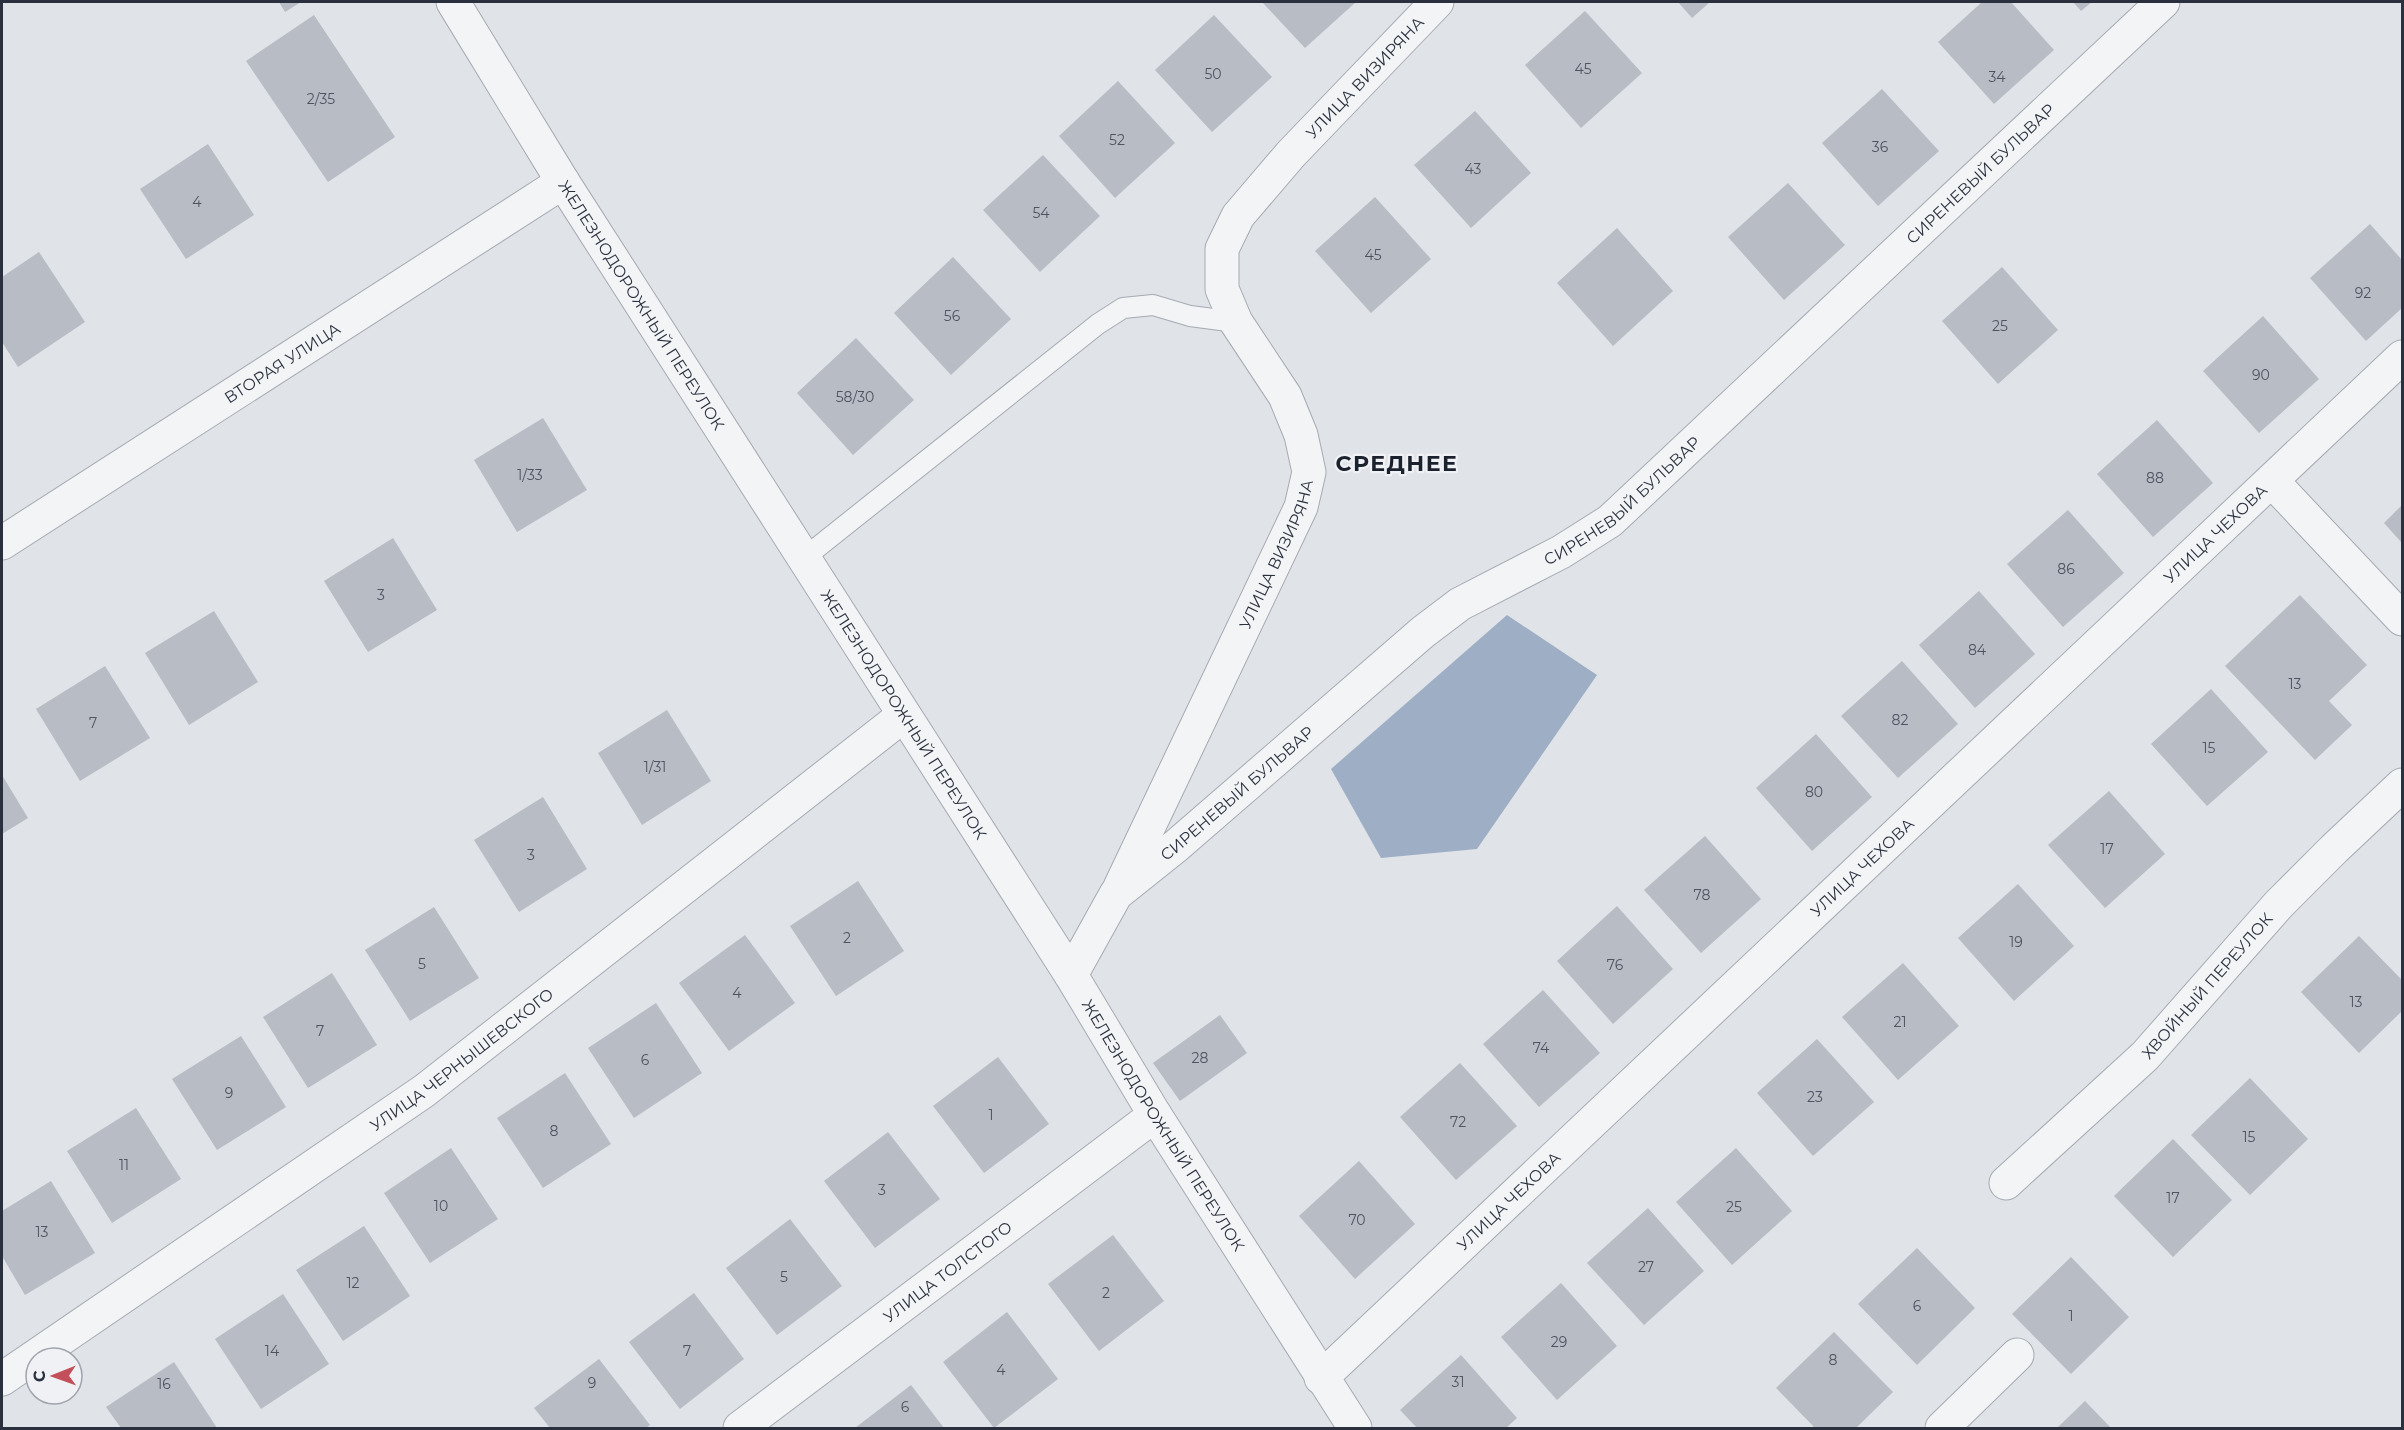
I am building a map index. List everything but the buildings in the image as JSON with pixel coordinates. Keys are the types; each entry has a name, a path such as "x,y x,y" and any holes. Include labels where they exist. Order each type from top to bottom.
{"street":[{"name":"ЖЕЛЕЗНОДОРОЖНЫЙ ПЕРЕУЛОК","path":"453,2 563,182 1071,975 1155,1115 1355,1428"},
{"name":"УЛИЦА ВИЗИРЯНА","path":"1116,894 1301,507 1309,472 1302,435 1285,396 1236,322 1222,289 1222,249 1238,216 1291,154 1437,2"},
{"name":"СИРЕНЕВЫЙ БУЛЬВАР","path":"1071,975 1116,894 1176,846 1423,632 1460,604 1561,552 1610,521 2163,2"},
{"name":"ВТОРАЯ УЛИЦА","path":"2,543 563,182"},
{"name":"УЛИЦА ЧЕХОВА","path":"1321,1378 2403,357"},
{"path":"2272,481 2403,619"},
{"name":"УЛИЦА ЧЕРНЫШЕВСКОГО","path":"2,1379 424,1091 904,715"},
{"name":"ХВОЙНЫЙ ПЕРЕУЛОК","path":"2006,1183 2145,1056 2279,904 2403,785"},
{"name":"УЛИЦА ТОЛСТОГО","path":"740,1428 1155,1115"},
{"path":"1942,1428 2017,1355"}],"lane":[{"path":"804,558 1098,324 1123,308 1153,305 1190,316 1236,322"}],"water":[{"path":"1507,615 1597,675 1477,849 1381,858 1331,769"}],"district":[{"name":"СРЕДНЕЕ","path":"1397,463"}]}
